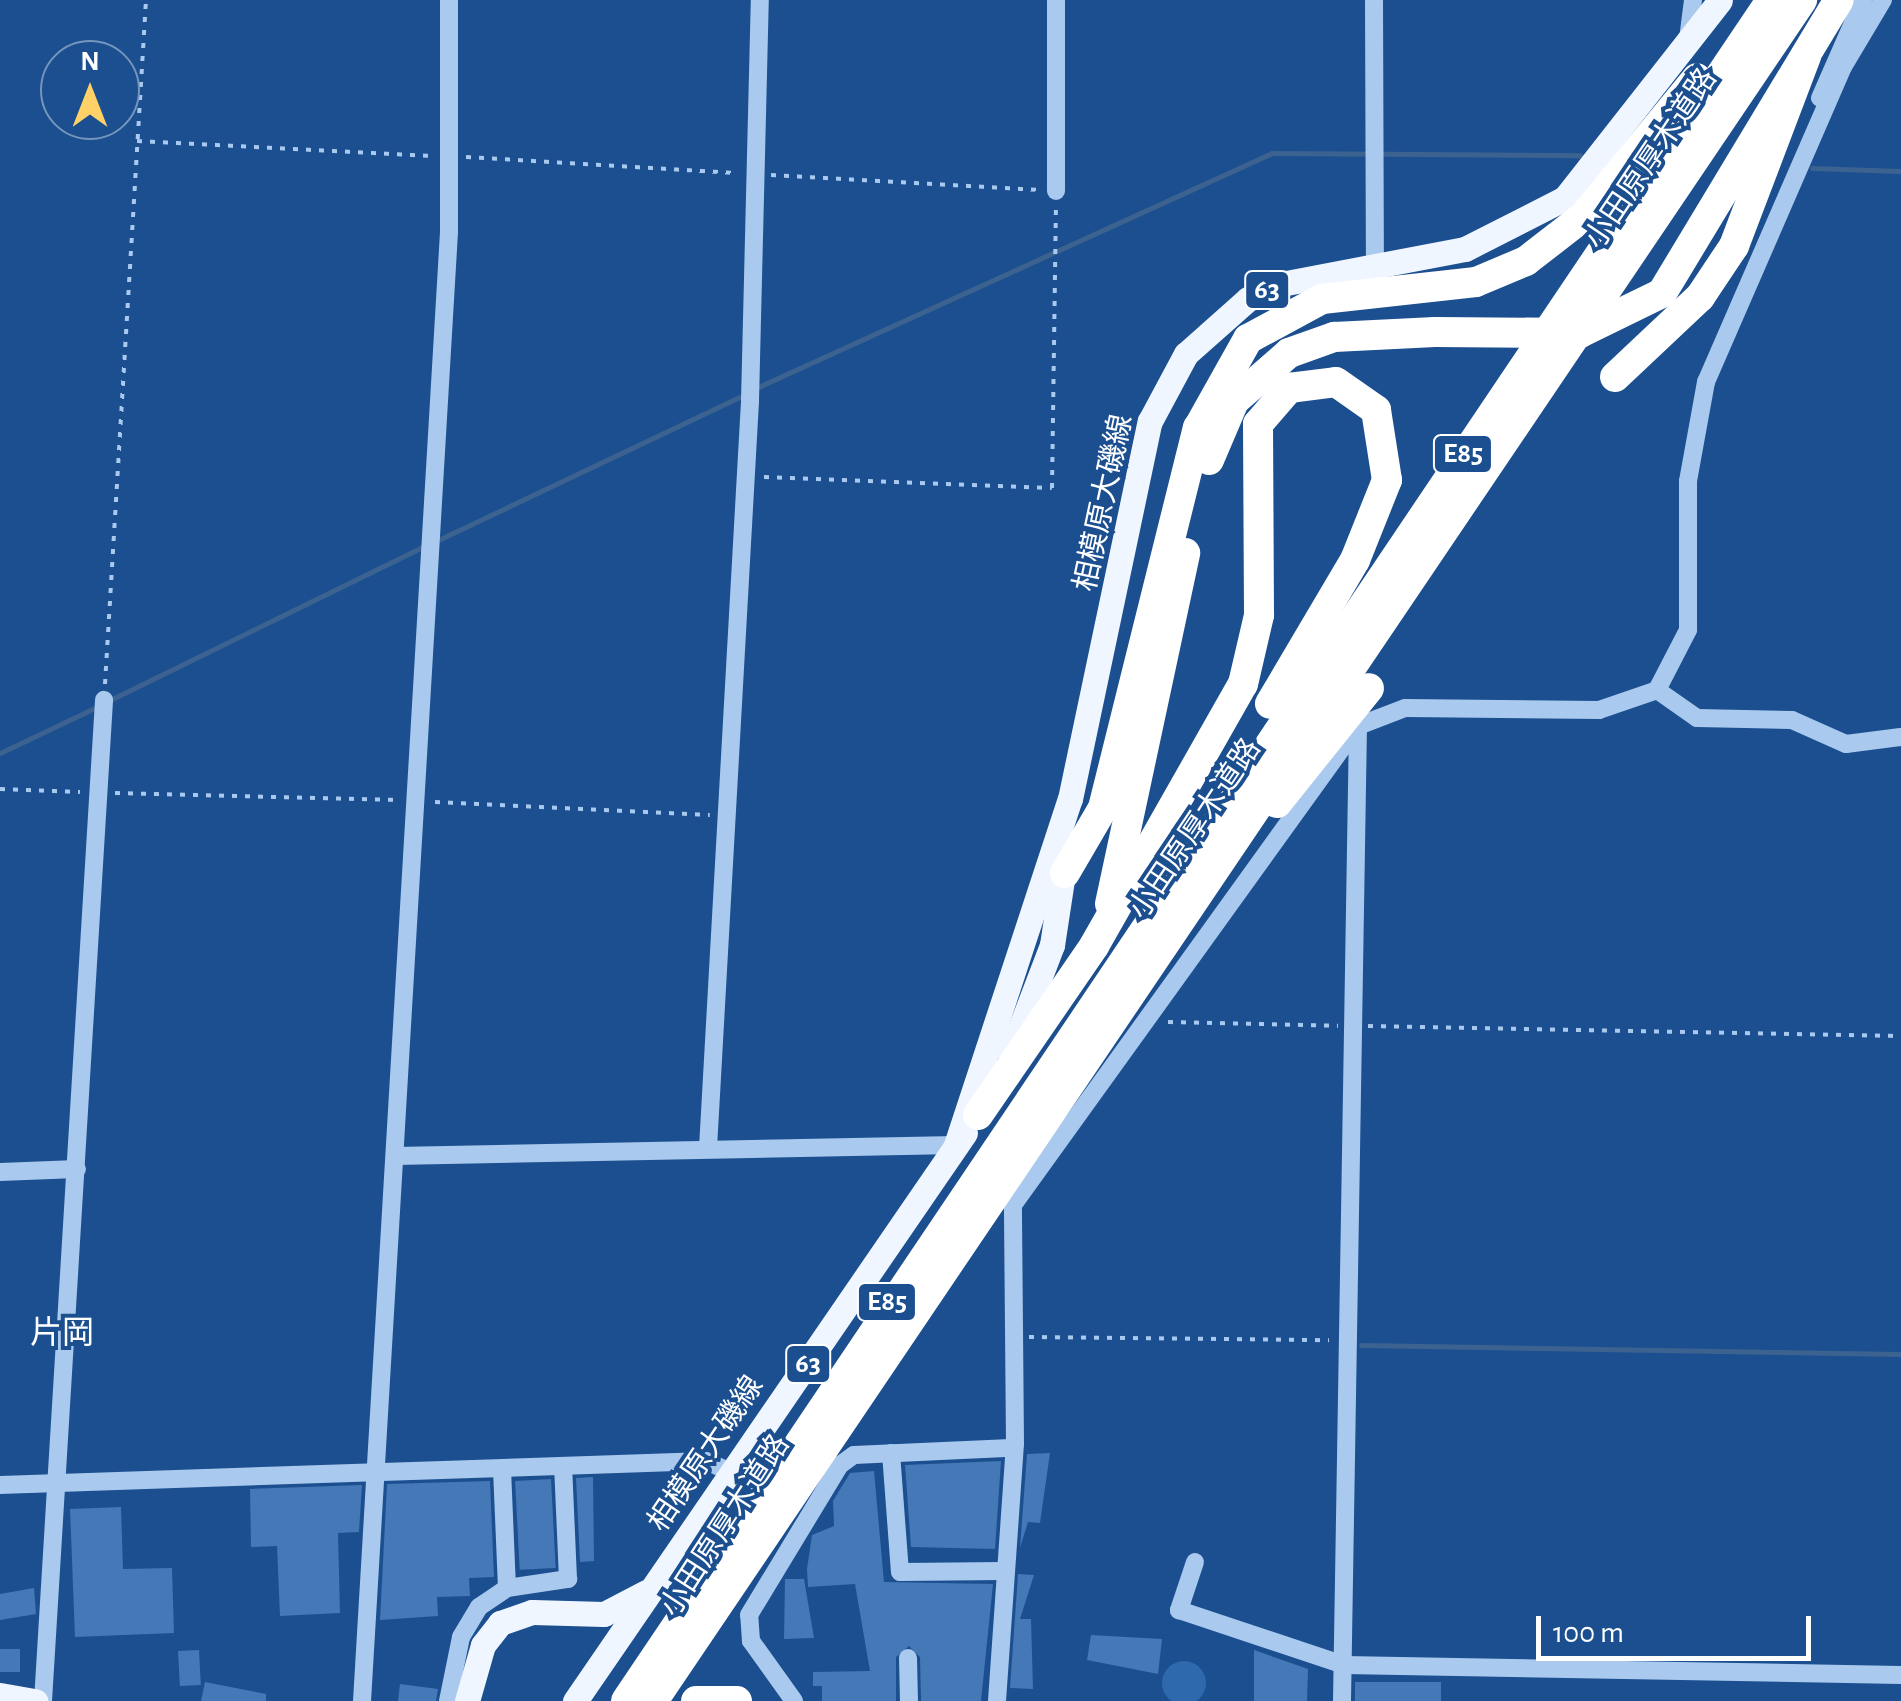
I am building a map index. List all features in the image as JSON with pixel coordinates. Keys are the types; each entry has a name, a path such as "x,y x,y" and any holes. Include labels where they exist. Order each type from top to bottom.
{"highway":[{"path":"1065,874 1102,808 1198,428 1248,338 1322,299 1476,282 1538,253 1617,180 1754,0"},
{"name":"小田原厚木道路","path":"652,1701 1166,914 1771,0"},
{"name":"小田原厚木道路","path":"626,1701 1166,914 1390,605 1802,0"},
{"path":"1094,946 1204,472 1234,401 1288,352 1334,337 1436,332 1580,333 1662,293 1839,0"},
{"path":"1616,377 1700,297 1734,246 1806,56"},
{"path":"978,1115 1094,946 1243,684 1259,614 1258,424 1289,388 1336,382 1359,392 1383,428 1387,480 1374,521 1166,914"},
{"path":"1166,914 1369,688"},
{"path":"696,1701 737,1701"}],"main road":[{"name":"相模原大磯線","path":"956,1144 997,1040 1070,799 1140,460 1164,390 1186,354 1248,299 1317,273 1500,238 1565,198 1687,48 1720,0"},
{"name":"相模原大磯線","path":"576,1701 978,1115 1052,945 1065,874 1070,799"},
{"name":"63","path":"997,1040 1065,874"},
{"name":"63","path":"479,1700 475,1670 500,1623 532,1612 604,1614 658,1583"},
{"path":"556,1701 596,1649 622,1635"},
{"path":"0,1695 35,1701"}],"street":[{"path":"362,1701 378,1474 448,156 449,0"},
{"path":"708,1148 746,477 760,0"},
{"path":"1056,0 1056,191"},
{"path":"1374,0 1375,264"},
{"path":"1687,48 1693,0"},
{"path":"1806,157 1830,58 1863,0"},
{"path":"997,1701 1014,1337 1012,1205 1358,726 1406,708 1599,710 1657,690 1688,630 1688,481 1701,398 1806,157 1883,0"},
{"path":"1657,690 1697,718 1792,720 1846,744 1901,738"},
{"path":"43,1701 104,705"},
{"path":"1342,1701 1358,726"},
{"path":"395,1156 956,1144"},
{"path":"0,1172 77,1169"},
{"path":"794,1701 751,1642 750,1615 840,1466 891,1453 1010,1448"},
{"path":"891,1453 900,1572 1002,1571"},
{"path":"0,1485 706,1461 731,1472"},
{"path":"448,1701 462,1637 479,1607 506,1588 568,1579 563,1466"},
{"path":"502,1469 506,1588"},
{"path":"1195,1562 1179,1610 1344,1665 1901,1674"},
{"path":"908,1658 909,1701"}],"path":[{"path":"140,93 146,0"},
{"path":"104,705 137,140 1056,191 1052,488 746,477"},
{"path":"0,788 413,800 727,816"},
{"path":"1143,1022 1901,1036"},
{"path":"1014,1337 1350,1340"}],"shaded area":[{"path":"1184,1661 1200,1667 1206,1683 1200,1699 1184,1705 1168,1699 1162,1683 1168,1667"}],"building":[{"path":"1050,1453 1040,1523 1028,1522 1020,1548 1027,1454"},
{"path":"1001,1461 995,1549 911,1547 905,1465"},
{"path":"874,1471 884,1582 993,1584 981,1701 921,1701 920,1657 909,1646 896,1657 896,1701 822,1701 822,1686 813,1686 813,1672 870,1671 855,1584 808,1587 807,1569 812,1535 834,1526 833,1501 850,1473"},
{"path":"593,1477 594,1561 580,1562 576,1478"},
{"path":"551,1479 556,1568 520,1570 515,1481"},
{"path":"490,1481 494,1577 469,1578 470,1596 437,1597 438,1616 380,1620 387,1484"},
{"path":"362,1485 359,1532 338,1533 340,1613 280,1616 277,1546 251,1547 250,1489"},
{"path":"121,1507 123,1569 172,1568 174,1633 75,1637 70,1509"},
{"path":"1018,1574 1034,1575 1020,1619 1031,1619 1033,1689 1010,1688"},
{"path":"785,1579 804,1579 814,1638 784,1639"},
{"path":"34,1588 36,1614 0,1620 0,1594"},
{"path":"1091,1635 1162,1639 1158,1674 1087,1660"},
{"path":"0,1649 20,1649 20,1672 0,1672"},
{"path":"199,1650 201,1685 180,1686 178,1651"},
{"path":"1254,1650 1308,1669 1307,1701 1254,1701"},
{"path":"205,1682 266,1694 266,1701 201,1701"},
{"path":"1355,1682 1441,1682 1441,1701 1355,1701"},
{"path":"400,1684 438,1689 436,1701 398,1701"}],"waterway":[{"path":"754,389 1272,153 1580,155"},
{"path":"1812,168 1901,171"},
{"path":"434,542 745,394"},
{"path":"106,702 424,546"},
{"path":"0,753 97,707"},
{"path":"1361,1345 1901,1354"}],"district":[{"name":"片岡","path":"62,1333"}]}
